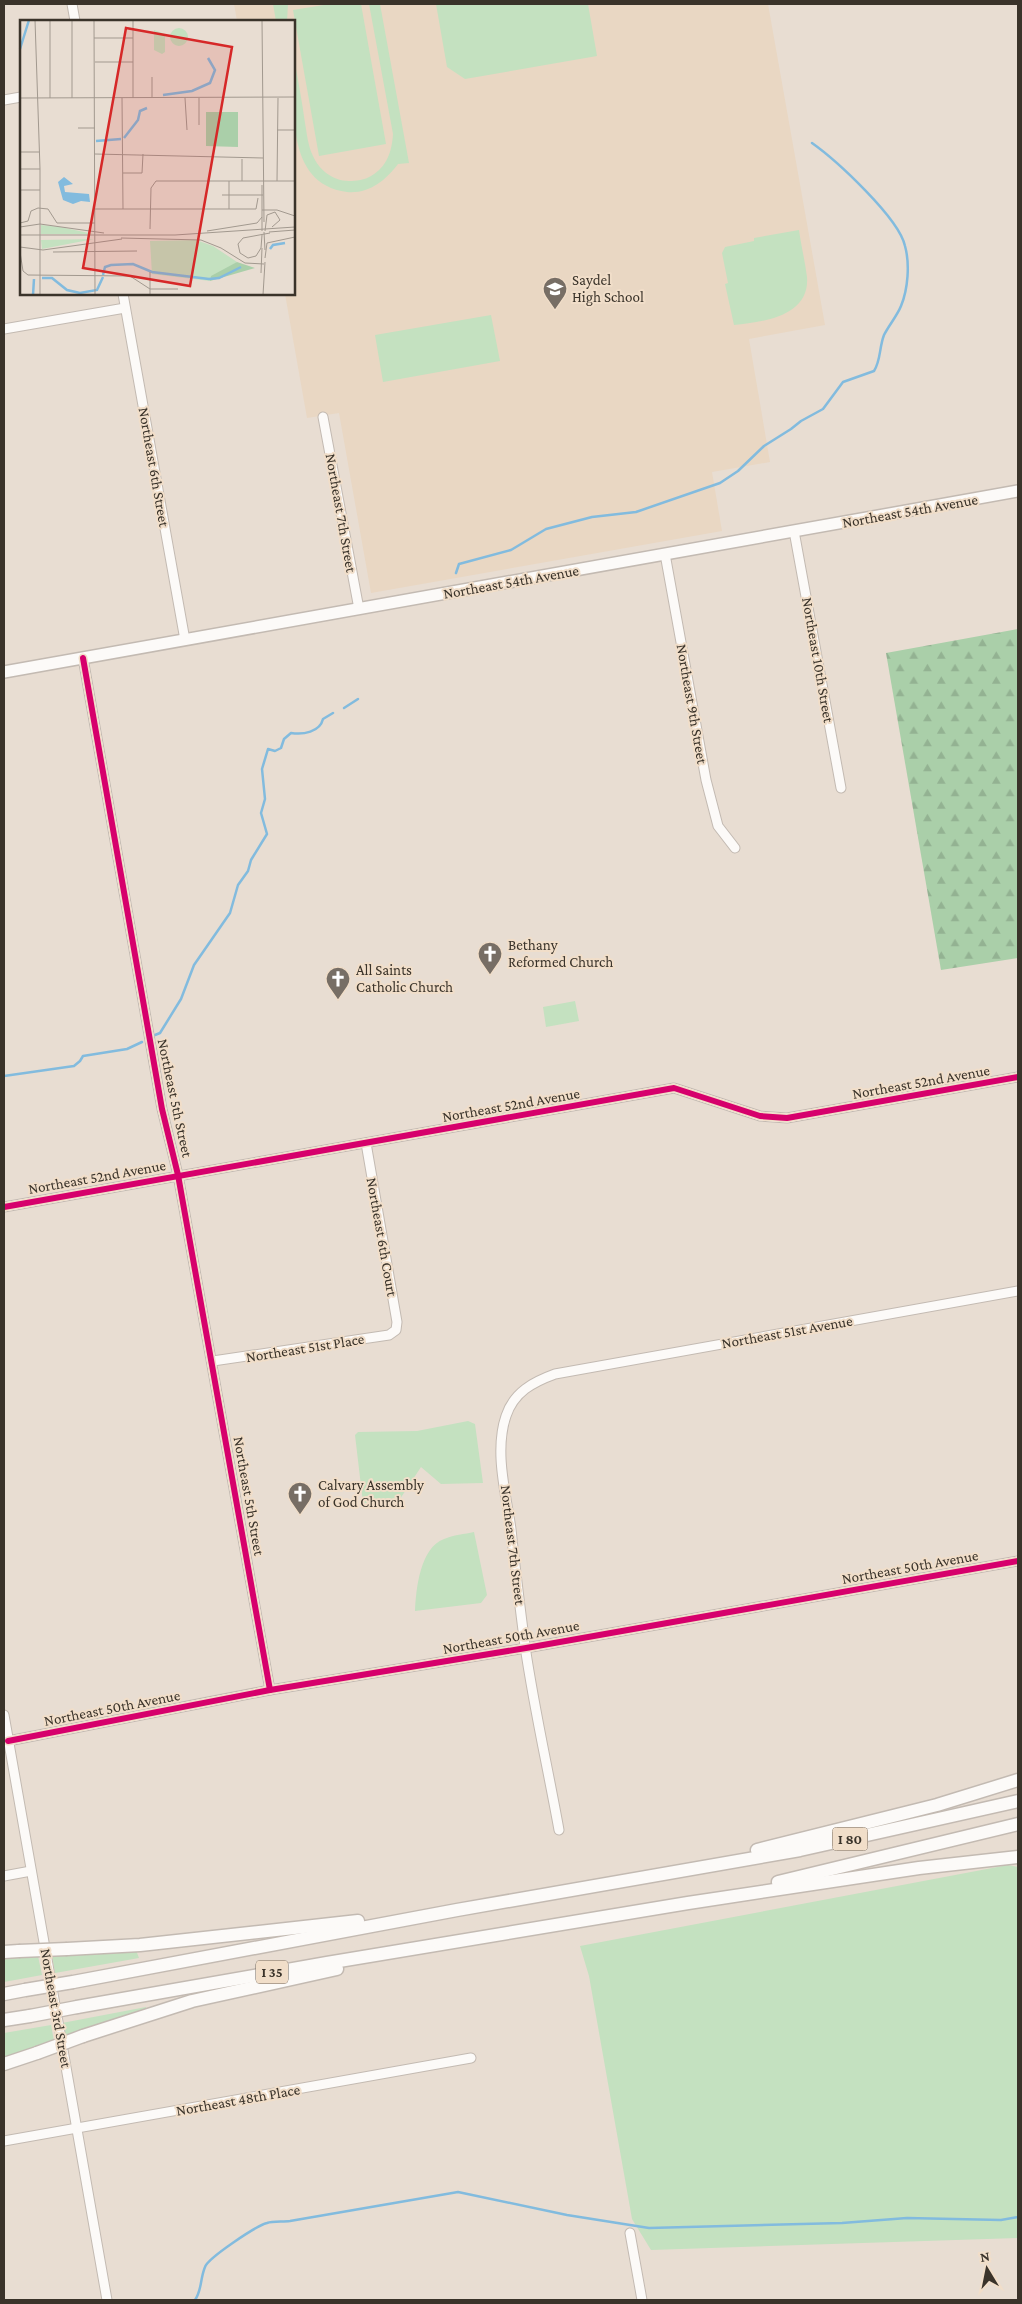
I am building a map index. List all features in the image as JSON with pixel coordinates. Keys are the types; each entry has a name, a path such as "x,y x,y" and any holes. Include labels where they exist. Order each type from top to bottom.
{"highway":[{"path":"680,1871 937,1805 1018,1780"},
{"name":"I 80","path":"4,1994 457,1910 800,1850 1018,1801"},
{"name":"I 35","path":"4,2020 688,1903 1018,1824"},
{"path":"688,1903 901,1871 1018,1857"},
{"path":"4,1952 140,1944 457,1910"},
{"path":"4,2064 192,2001 467,1940"}],"main road":[{"name":"Northeast 54th Avenue","path":"4,672 1018,491"}],"street":[{"path":"72,4 75,20"},
{"path":"4,100 20,97"},
{"name":"Northeast 6th Street","path":"123,295 185,640"},
{"path":"4,329 125,308"},
{"name":"Northeast 7th Street","path":"323,417 358,609"},
{"name":"Northeast 10th Street","path":"794,531 841,788"},
{"name":"Northeast 9th Street","path":"665,554 706,780 718,826 735,848"},
{"name":"Northeast 5th Street","path":"83,658 162,1110 178,1175 213,1361 270,1690"},
{"name":"Northeast 52nd Avenue","path":"4,1206 366,1144 674,1088 760,1116 787,1118 1018,1078"},
{"name":"Northeast 6th Court","path":"366,1144 397,1322 396,1330"},
{"name":"Northeast 51st Avenue","path":"555,1374 1018,1291"},
{"name":"Northeast 51st Place","path":"213,1361 390,1335 396,1330"},
{"name":"Northeast 7th Street","path":"555,1374 538,1380 522,1390 514,1399 506,1415 502,1430 503,1466 526,1648 559,1830"},
{"name":"Northeast 50th Avenue","path":"8,1741 270,1690 526,1648 1018,1561"},
{"name":"Northeast 3rd Street","path":"4,1715 30,1872 107,2300"},
{"path":"4,1876 30,1872"},
{"name":"Northeast 48th Place","path":"4,2141 471,2058"},
{"path":"630,2233 642,2300"}],"shaded area":[{"name":"Saydel High School","path":"234,4 768,4 825,325 749,339 770,462 712,472 722,531 371,593 339,413 307,418 285,295 295,295 295,20 237,20"}],"green space":[{"path":"273,4 288,4 287,20 276,20"},
{"path":"330,4 361,4 386,144 319,156 293,10"},
{"path":"369,4 380,4 409,163 398,164 388,176 369,189 347,192 327,186 312,174 303,158 297,140 295,126 295,64 309,144 319,166 327,174 337,179 352,181 369,177 381,168 388,158 393,134"},
{"path":"436,4 588,4 597,56 465,79 447,67"},
{"path":"799,230 807,277 806,290 801,301 793,309 782,315 758,322 734,325 725,284 728,283 722,253 725,247 754,241 754,238"},
{"path":"491,315 500,361 383,382 375,335"},
{"path":"1018,629 1018,958 941,970 886,653"},
{"path":"575,1001 579,1021 546,1027 543,1007"},
{"path":"468,1421 475,1424 483,1483 441,1484 421,1467 398,1502 363,1503 355,1435 358,1432 417,1431"},
{"path":"474,1532 487,1595 481,1603 415,1611 418,1581 429,1551 444,1539"},
{"path":"1008,1865 1018,1867 1018,2238 651,2250 632,2219 589,1976 580,1946"},
{"path":"136,1950 139,1958 55,1973 52,1955"},
{"path":"38,1956 42,1975 4,1982 4,1957"},
{"path":"146,2007 146,2010 65,2037 62,2023"},
{"path":"51,2025 54,2041 4,2058 4,2033"}],"waterway":[{"path":"456,573 459,564 511,550 546,529 592,517 636,512 720,483 738,471 764,446 801,421 823,409 843,382 874,371 878,363 884,335 899,310 905,292 908,276 907,253 900,234 879,206 836,162 812,143"},
{"path":"344,708 358,699"},
{"path":"155,1035 160,1033 181,999 194,965 230,913 238,885 248,871 251,860 267,834 261,813 265,799 262,769 268,749 275,751 281,748 284,739 291,733 306,733 315,730 323,719 333,713"},
{"path":"4,1076 74,1066 83,1056 127,1049 142,1042"},
{"path":"195,2300 199,2292 203,2271 208,2263 233,2243 261,2225 458,2192 567,2215 649,2228 842,2223 907,2218 1001,2220 1018,2217"}],"cycle path":[{"path":"83,658 162,1109 178,1175 270,1690"},
{"path":"4,1207 674,1088 760,1116 787,1118 1018,1077"},
{"path":"8,1741 270,1690 526,1648 1018,1561"}],"place":[{"name":"Saydel High School","path":"555,310"},
{"name":"Bethany Reformed Church","path":"490,975"},
{"name":"All Saints Catholic Church","path":"338,1000"},
{"name":"Calvary Assembly of God Church","path":"300,1515"}]}
